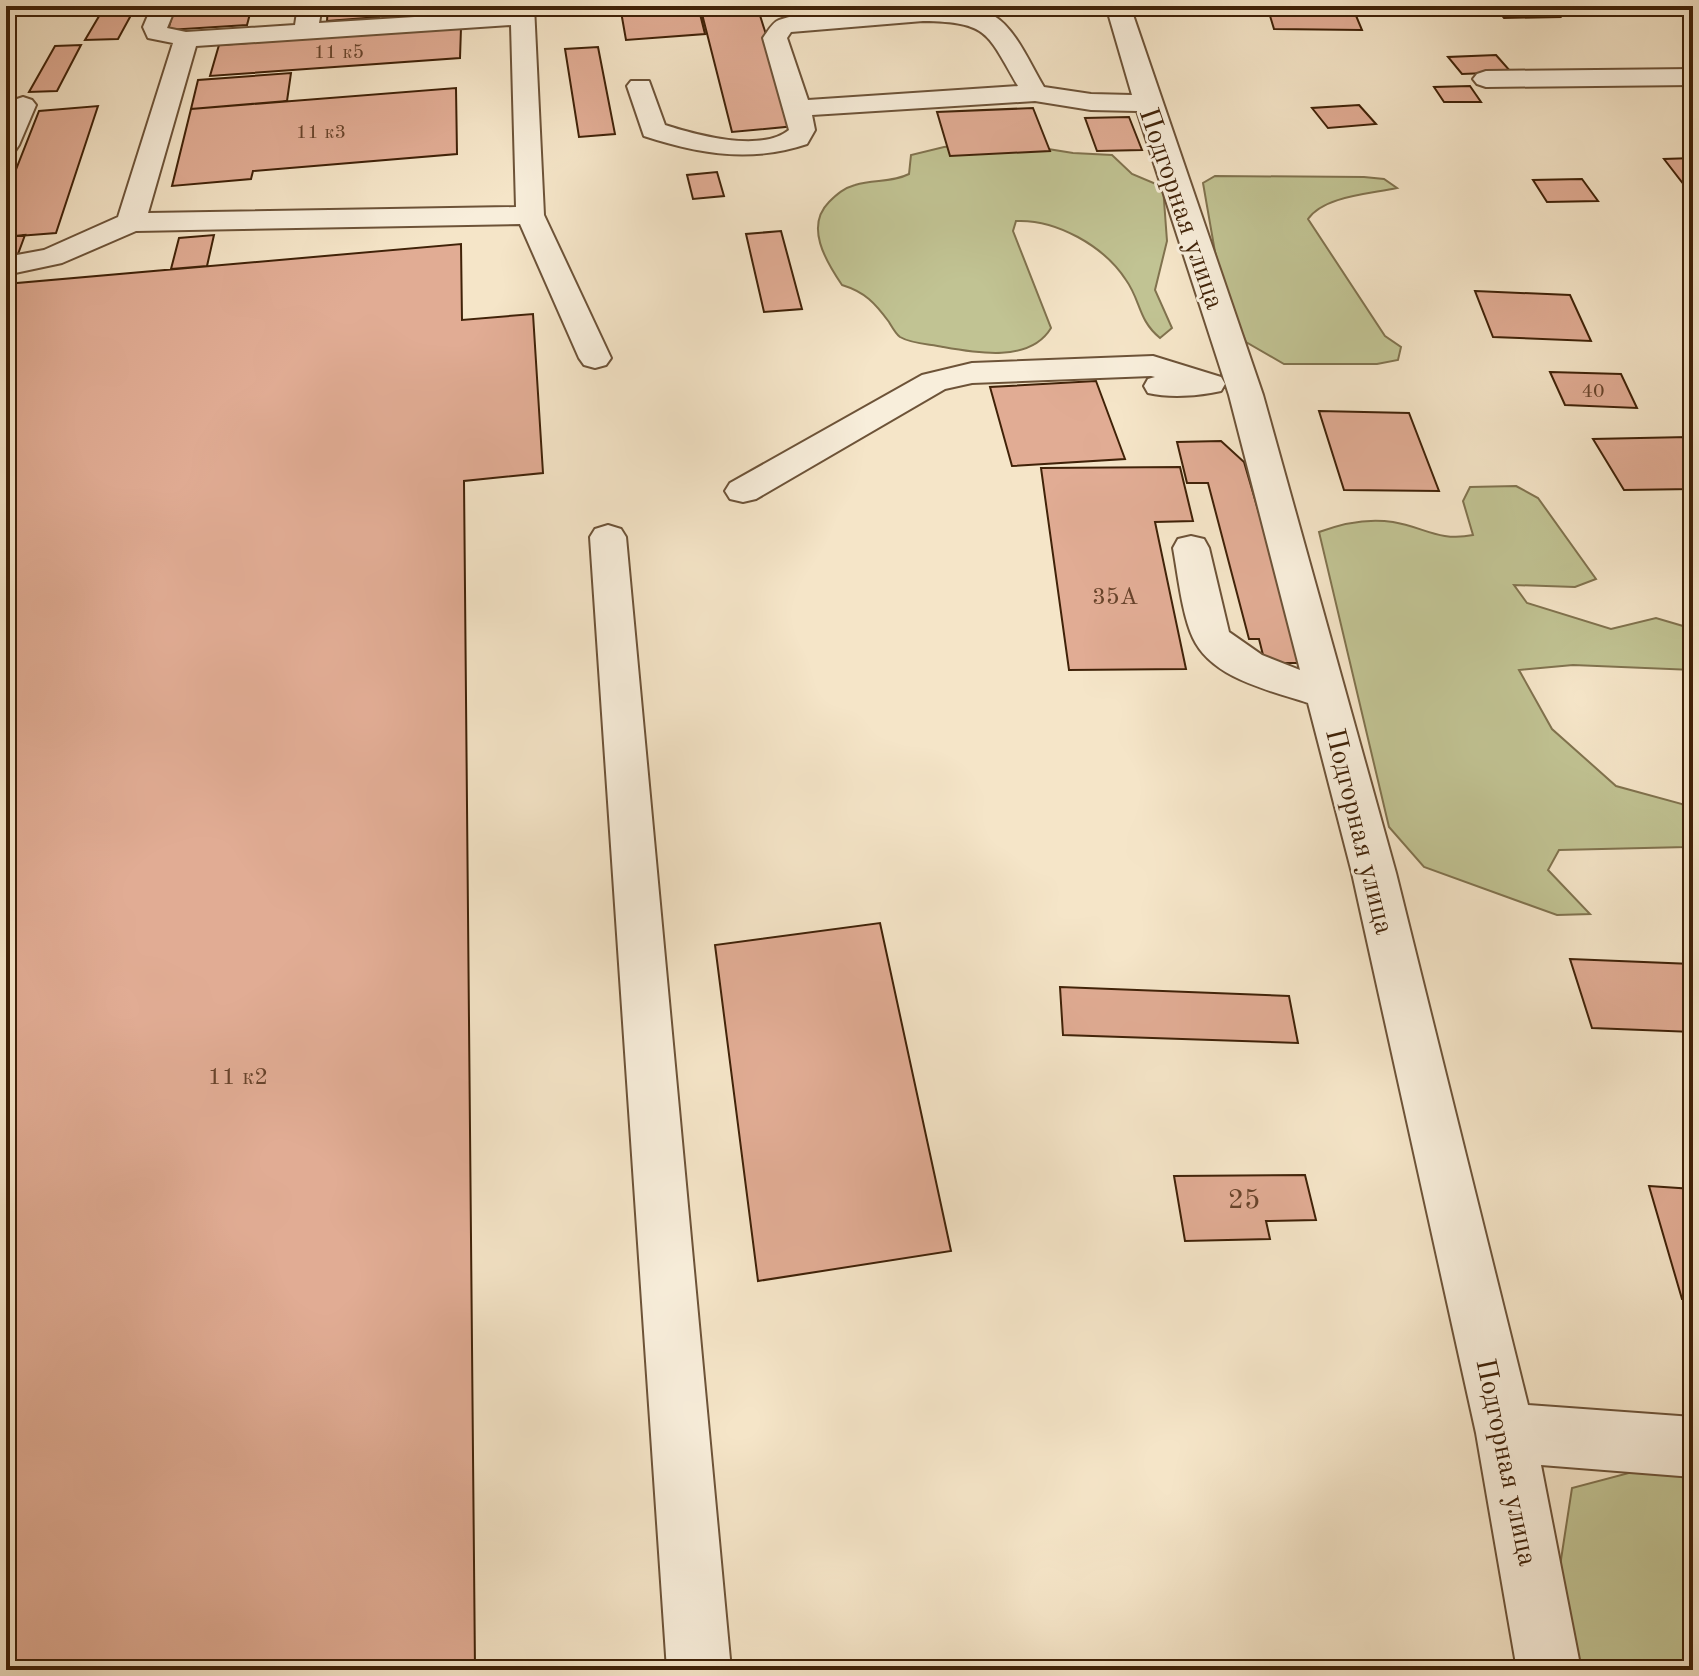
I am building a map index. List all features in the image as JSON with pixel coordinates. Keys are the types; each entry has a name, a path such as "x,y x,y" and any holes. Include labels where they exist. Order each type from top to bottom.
{"street":[{"path":"164,6 155,27 157,33 186,39 308,18 522,11 530,215 595,358"},
{"name":"Подгорная улица","path":"1118,6 1228,390 1326,694 1378,888 1505,1433 1549,1670"},
{"path":"640,86 653,130 724,149 765,147 798,138 802,130 775,38 783,27 947,13 974,15 990,24 1035,93"},
{"path":"131,222 186,39"},
{"path":"1486,79 1693,77"},
{"path":"798,108 1035,93 1091,102 1147,103"},
{"path":"6,145 23,105"},
{"path":"15,264 64,253 131,222 530,215"},
{"path":"743,491 934,382 972,373 1153,366 1228,390"},
{"path":"1160,386 1228,390"},
{"path":"608,537 699,1670"},
{"path":"1191,548 1211,636 1218,646 1248,664 1326,694"},
{"path":"1505,1433 1693,1447"}],"green space":[{"path":"998,141 1073,153 1112,155 1132,174 1163,187 1167,241 1155,290 1172,328 1160,338 1153,331 1126,280 1092,246 1063,230 1031,222 1016,221 1013,231 1051,328 1030,347 986,353 910,341 899,336 869,299 842,285 824,254 818,232 822,211 835,196 855,185 909,174 911,155 944,147"},
{"path":"1215,176 1364,177 1384,179 1397,188 1336,201 1315,211 1308,219 1385,336 1401,347 1398,360 1377,364 1284,364 1246,342 1230,305 1215,252 1203,183"},
{"path":"1516,486 1538,498 1596,579 1575,587 1514,585 1527,603 1611,629 1656,618 1683,626 1693,633 1693,670 1573,665 1519,670 1552,729 1616,786 1682,804 1693,819 1693,837 1687,847 1559,850 1548,870 1590,914 1557,915 1424,867 1389,827 1319,532 1346,524 1374,521 1404,524 1451,537 1473,535 1463,501 1470,487"},
{"path":"1693,1456 1693,1670 1574,1670 1556,1592 1572,1488"}],"building":[{"path":"105,6 136,6 118,39 85,40"},
{"path":"175,6 252,6 247,25 168,30"},
{"path":"328,6 379,6 379,17 327,21"},
{"path":"405,6 456,6 456,16 404,19"},
{"path":"620,6 698,6 705,34 626,40"},
{"path":"700,6 757,6 795,126 732,132"},
{"path":"1267,6 1352,6 1362,30 1274,29"},
{"path":"1495,6 1551,6 1560,17 1504,18"},
{"path":"461,28 460,58 210,76 219,45"},
{"path":"81,45 57,91 29,92 55,46"},
{"path":"598,47 615,134 579,137 565,49"},
{"path":"1496,55 1511,72 1462,74 1448,57"},
{"path":"291,73 287,101 191,109 198,80"},
{"path":"1470,86 1481,102 1444,102 1434,87"},
{"path":"456,88 457,154 253,171 251,179 172,186 191,109"},
{"path":"1359,105 1376,124 1328,128 1312,108"},
{"path":"98,106 56,233 6,237 6,195 39,111"},
{"path":"1033,108 1050,151 950,156 937,112"},
{"path":"1129,117 1142,150 1097,151 1085,118"},
{"path":"1693,158 1693,190 1688,190 1664,159"},
{"path":"717,172 724,196 693,199 687,175"},
{"path":"1582,179 1598,201 1547,202 1533,180"},
{"path":"781,231 802,309 764,312 746,234"},
{"path":"25,235 7,284 6,284 6,237"},
{"path":"214,235 207,266 171,269 179,238"},
{"path":"461,244 462,320 533,314 543,473 464,481 475,1670 6,1670 6,284"},
{"path":"1475,291 1570,295 1591,341 1493,337"},
{"path":"1550,372 1621,374 1637,408 1565,405"},
{"path":"1096,381 1125,459 1012,466 990,387"},
{"path":"1319,411 1409,413 1439,491 1344,490"},
{"path":"1688,437 1693,444 1693,489 1624,490 1593,439"},
{"path":"1221,441 1244,462 1303,663 1265,663 1259,639 1249,639 1208,483 1187,483 1177,442"},
{"path":"1180,467 1193,521 1155,522 1186,669 1069,670 1041,468"},
{"path":"880,923 951,1251 758,1281 715,945"},
{"path":"1570,959 1692,964 1693,1032 1592,1028"},
{"path":"1060,987 1289,996 1298,1043 1063,1035"},
{"path":"1305,1175 1316,1220 1266,1221 1270,1239 1185,1241 1174,1176"},
{"path":"1649,1186 1693,1189 1693,1300 1682,1299"}]}
